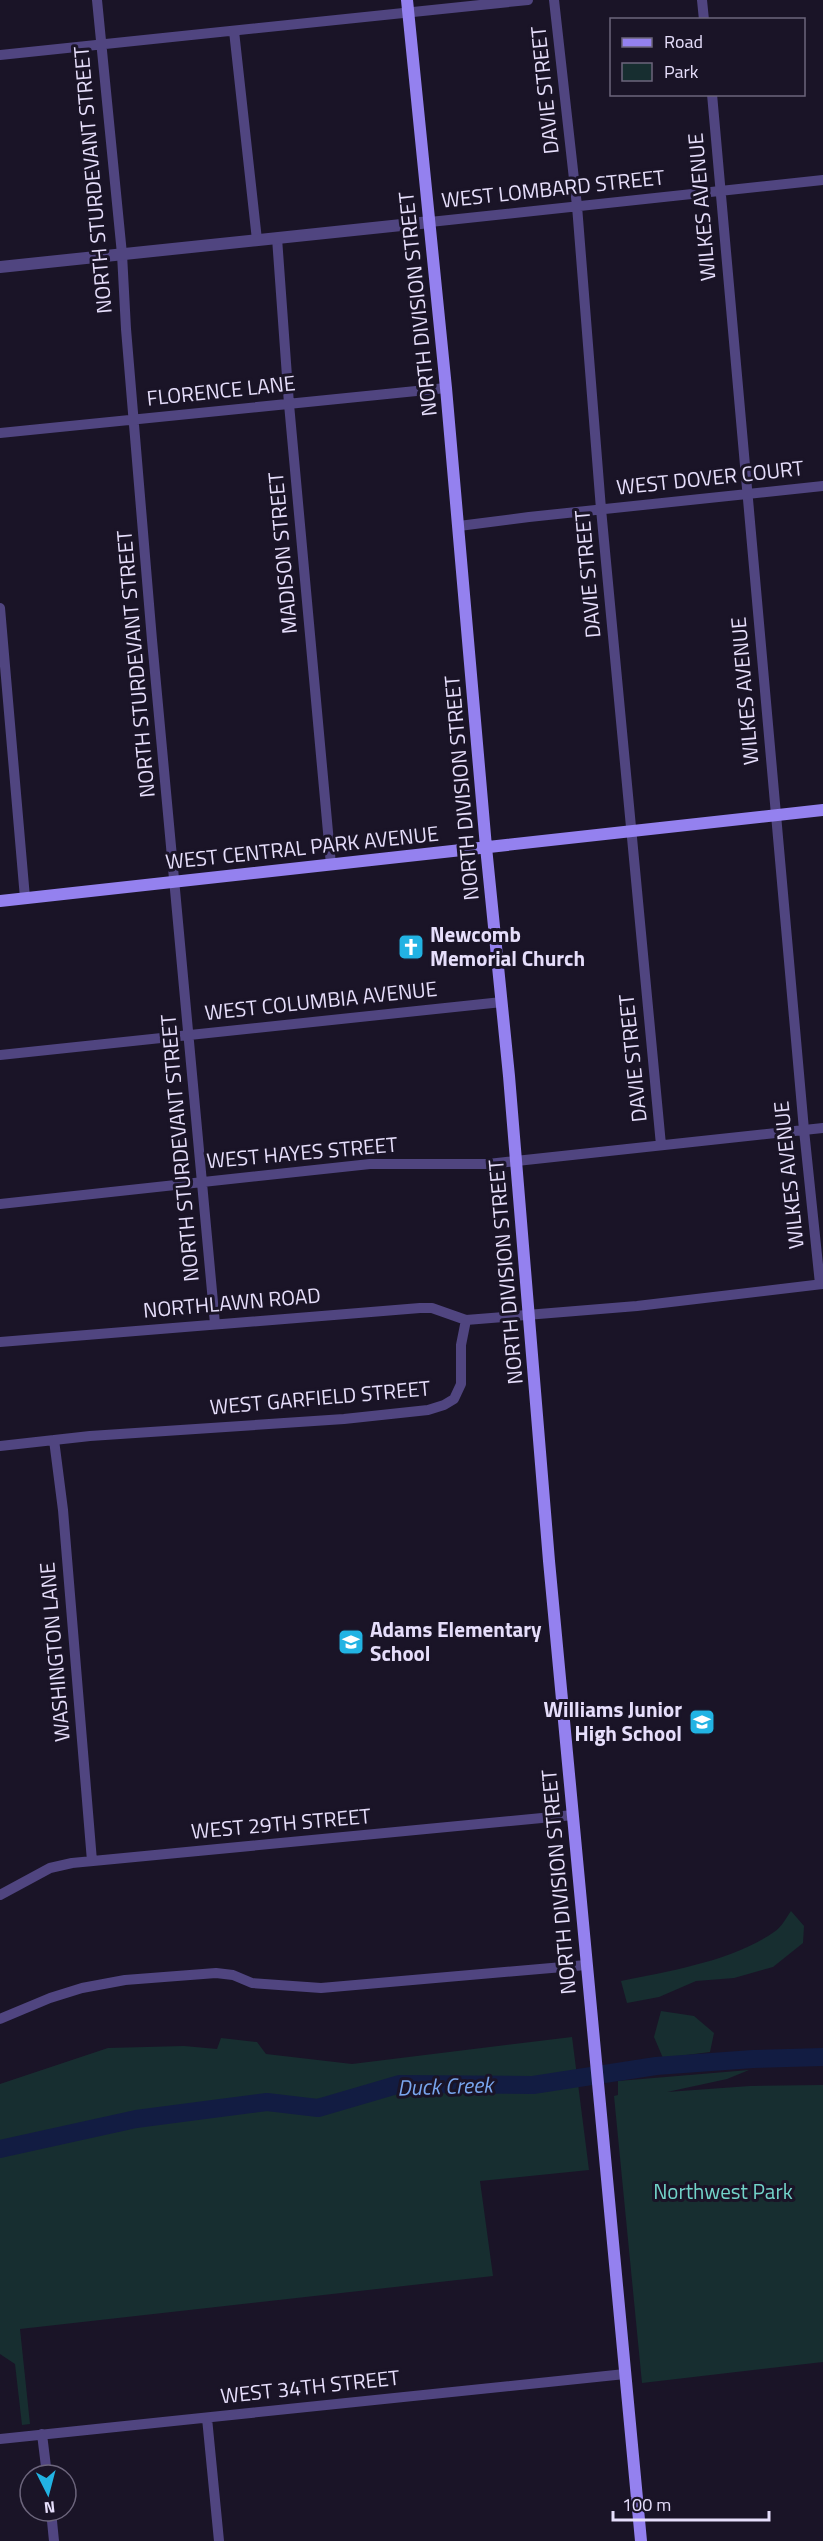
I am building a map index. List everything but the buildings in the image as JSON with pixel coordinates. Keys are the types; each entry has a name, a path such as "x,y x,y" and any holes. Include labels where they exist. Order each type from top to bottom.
{"main road":[{"name":"NORTH DIVISION STREET","path":"408,6 459,526 586,1965 641,2541"},
{"name":"WEST CENTRAL PARK AVENUE","path":"0,901 823,810"}],"street":[{"name":"NORTH STURDEVANT STREET","path":"97,0 122,254 134,420 215,1324"},
{"path":"0,55 234,31 408,6 528,0"},
{"name":"DAVIE STREET","path":"554,0 577,206 601,509 661,1145"},
{"path":"702,0 704,18"},
{"path":"234,31 257,240"},
{"name":"WILKES AVENUE","path":"712,96 804,1130 822,1284"},
{"name":"WEST LOMBARD STREET","path":"0,267 823,180"},
{"name":"MADISON STREET","path":"277,238 289,404 331,865"},
{"name":"FLORENCE LANE","path":"0,433 446,388"},
{"name":"WEST DOVER COURT","path":"459,526 823,486"},
{"path":"0,608 25,898"},
{"name":"WEST COLUMBIA AVENUE","path":"0,1055 502,1002"},
{"name":"WEST HAYES STREET","path":"0,1204 370,1164 450,1166 516,1161 823,1128"},
{"path":"466,1320 637,1306 822,1284"},
{"name":"NORTHLAWN ROAD","path":"0,1342 420,1308 432,1308 466,1320"},
{"name":"WEST GARFIELD STREET","path":"0,1446 344,1419 436,1408 454,1399 461,1384 461,1345 466,1320"},
{"name":"WASHINGTON LANE","path":"54,1440 63,1510 92,1861"},
{"name":"WEST 29TH STREET","path":"0,1896 50,1868 72,1863 573,1815"},
{"path":"0,2019 50,1998 82,1988 125,1980 216,1973 233,1975 252,1983 321,1988 586,1965"},
{"name":"WEST 34TH STREET","path":"0,2439 625,2374"},
{"path":"207,2418 219,2541"},
{"path":"42,2434 46,2463"},
{"path":"52,2523 54,2541"}],"green space":[{"path":"791,1911 804,1926 803,1943 773,1967 734,1978 696,1981 659,1997 627,2003 621,1981 700,1964 740,1950 777,1930"},
{"path":"661,2011 694,2016 714,2033 710,2052 663,2058 654,2037"},
{"path":"572,2037 589,2170 480,2181 493,2276 20,2329 30,2424 22,2425 15,2364 0,2354 0,2084 108,2048 184,2046 217,2049 221,2038 257,2042 266,2054 352,2064"},
{"name":"Northwest Park","path":"749,2070 727,2079 667,2092 750,2086 823,2085 823,2362 642,2383 614,2096 618,2095 618,2081"}],"waterway":[{"name":"Duck Creek","path":"0,2149 136,2119 267,2102 318,2108 400,2084 533,2085 656,2066 823,2057"}],"place":[{"name":"Newcomb Memorial Church","path":"411,947"},
{"name":"Adams Elementary School","path":"351,1642"},
{"name":"Williams Junior High School","path":"702,1722"}]}
